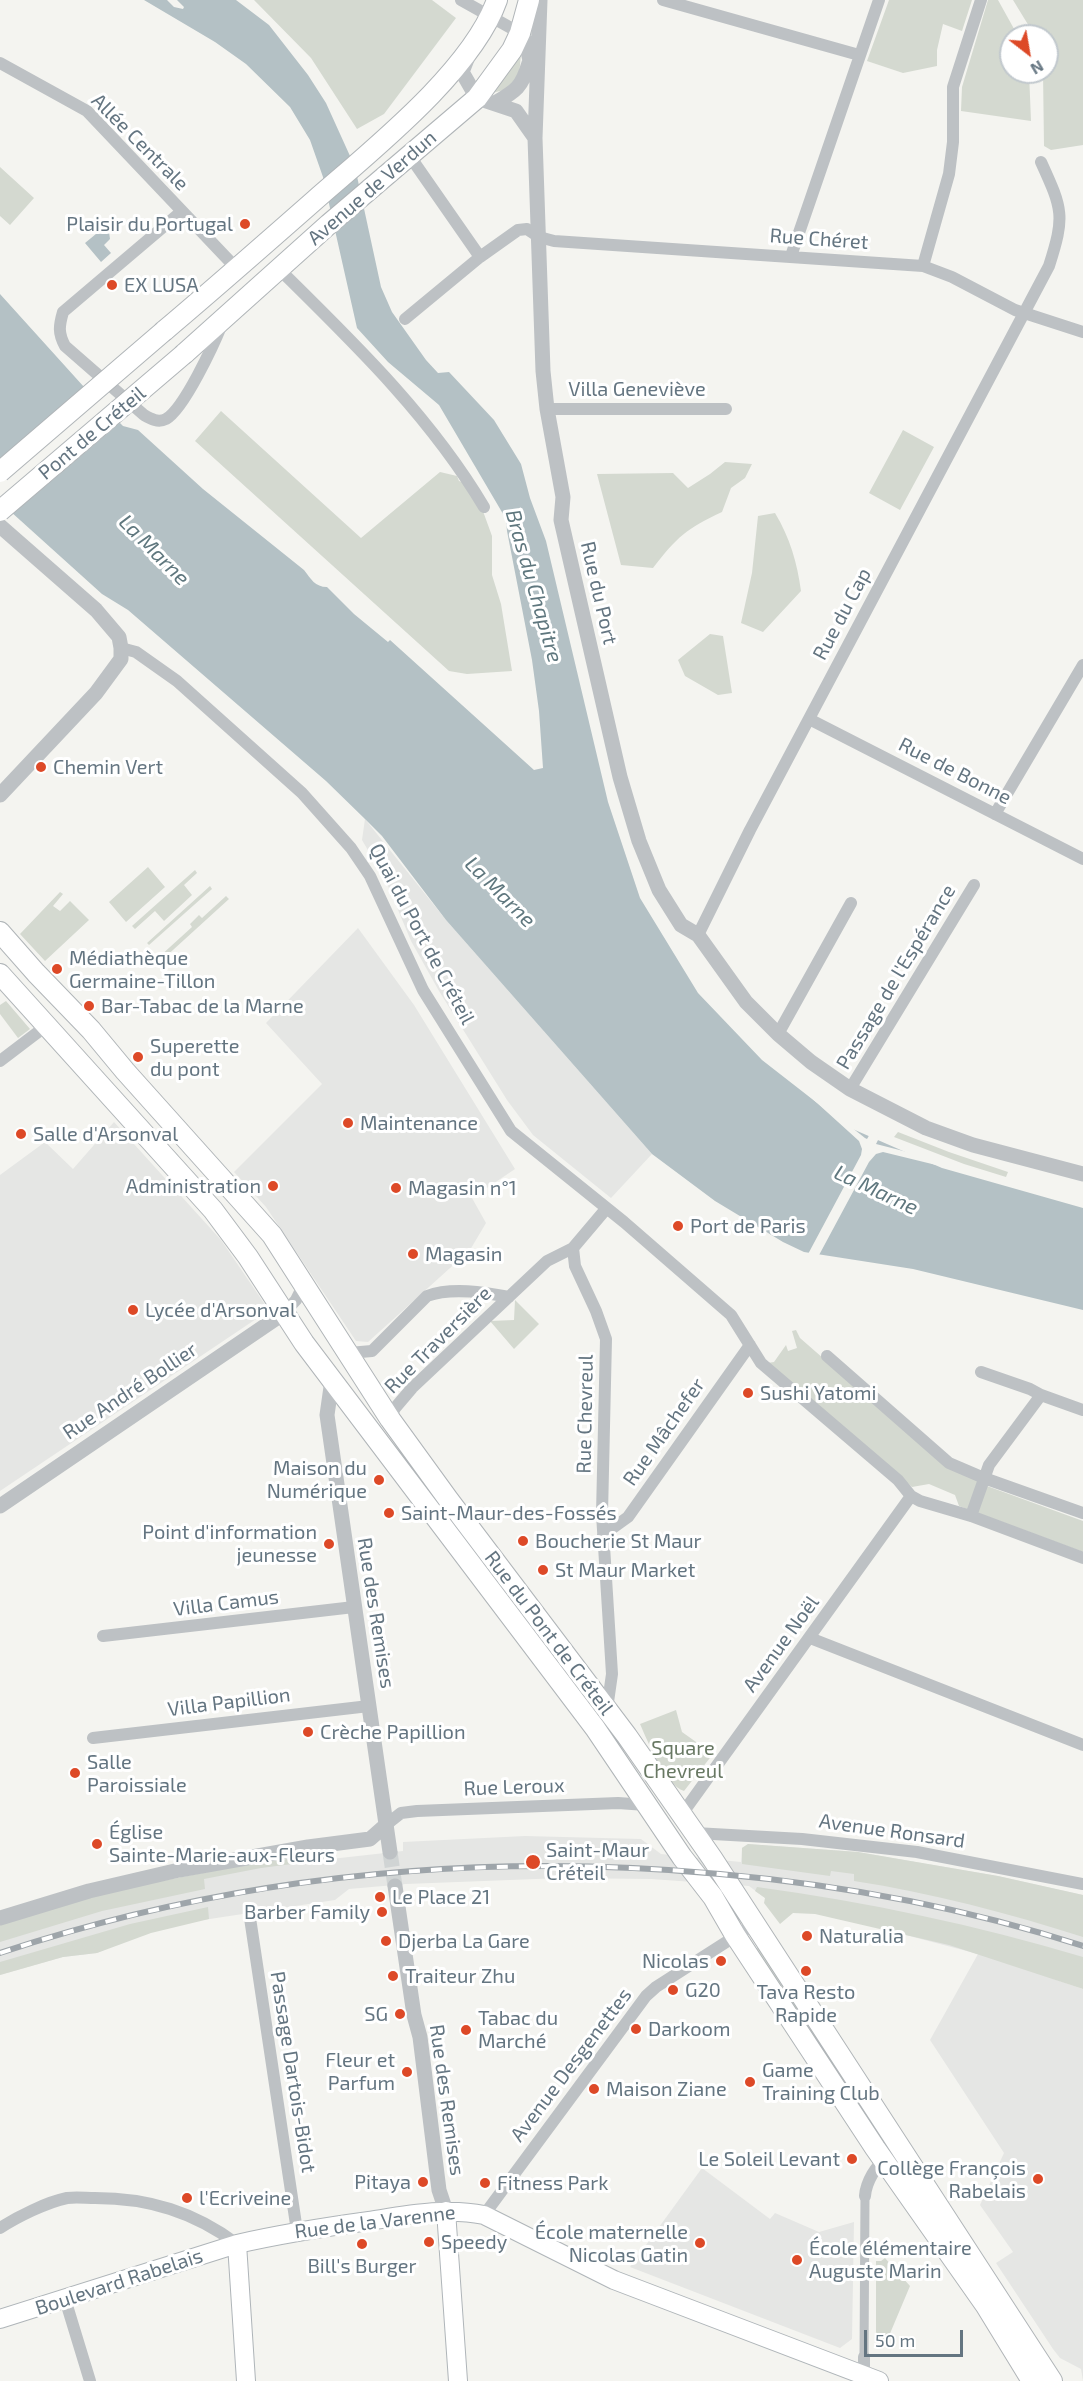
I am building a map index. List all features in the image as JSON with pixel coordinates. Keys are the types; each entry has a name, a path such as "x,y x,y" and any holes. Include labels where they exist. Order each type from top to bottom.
{"main road":[{"name":"Avenue de Verdun","path":"184,354 329,224 409,156 486,100 520,33 529,0"},
{"name":"Avenue de Verdun","path":"164,331 356,164 434,89 473,45 494,8"},
{"name":"Pont de Créteil","path":"0,472 164,331"},
{"name":"Pont de Créteil","path":"0,511 184,354"},
{"name":"Rue du Pont de Créteil","path":"0,932 36,973 92,1030 125,1071 272,1235 390,1419 607,1709 695,1833 756,1923 1052,2381"},
{"name":"Rue du Pont de Créteil","path":"0,974 213,1210 304,1343 595,1728 658,1823 713,1897 735,1935 883,2160 947,2249 1032,2381"},
{"path":"632,1784 640,1784 646,1780 651,1769"},
{"path":"646,1805 682,1814"},
{"path":"658,1823 695,1833"},
{"path":"446,2211 458,2381"},
{"name":"Rue de la Varenne","path":"237,2244 297,2231 446,2211 464,2211 484,2216 614,2280 869,2379"},
{"path":"237,2244 246,2381"},
{"name":"Boulevard Rabelais","path":"0,2319 237,2244"},
{"path":"1016,2355 1020,2381"}],"street":[{"path":"461,0 494,8 520,33 526,42 529,63 537,89"},
{"path":"535,138 540,0"},
{"path":"663,0 859,55"},
{"path":"791,256 879,0"},
{"path":"923,266 949,174 953,142 953,87 981,0"},
{"path":"473,45 462,72 486,100 516,111 535,138"},
{"name":"Allée Centrale","path":"0,63 87,111 237,269"},
{"path":"486,100 515,92 524,81 529,63"},
{"name":"Rue du Port","path":"535,138 547,409 563,497 561,520 620,777 639,841 659,890 681,925 698,935 746,1002 778,1034 811,1062 850,1089 926,1128 973,1145 1083,1174"},
{"path":"405,319 480,257 409,156"},
{"name":"Rue du Cap","path":"698,935 809,719 1049,266 1059,234 1059,202 1041,162"},
{"path":"182,211 63,312 59,328 65,346 144,415 155,421 165,420 177,408 213,348 225,319"},
{"name":"Rue Chéret","path":"480,257 518,230 527,229 539,237 554,241 923,266 952,277 1025,313 1083,332"},
{"path":"279,269 361,351 407,402 446,448 484,507"},
{"name":"Villa Geneviève","path":"547,409 726,409"},
{"path":"0,526 110,625 119,637 121,648 121,659 101,687 1,793"},
{"name":"Quai du Port de Créteil","path":"121,648 136,652 177,681 302,793 351,848 370,876 423,990 502,1119 524,1143 606,1209 730,1315 761,1363 898,1480 911,1496"},
{"path":"995,814 1083,665"},
{"name":"Rue de Bonne","path":"809,719 1083,860"},
{"name":"Passage de l'Espérance","path":"850,1089 974,885"},
{"path":"778,1034 851,903"},
{"path":"0,1061 46,1026"},
{"path":"573,1248 606,1209"},
{"name":"Rue Traversière","path":"390,1419 395,1408 412,1388 547,1261 573,1248"},
{"name":"Rue Chevreul","path":"573,1248 575,1266 606,1339 603,1535 612,1674 607,1709"},
{"path":"285,1313 296,1300 304,1284"},
{"path":"349,1353 372,1352 427,1296 438,1292 491,1293 509,1297"},
{"name":"Rue André Bollier","path":"0,1506 285,1313"},
{"name":"Rue Mâchefer","path":"603,1535 628,1517 750,1345"},
{"path":"827,1356 949,1463 1083,1514"},
{"path":"981,1372 1083,1410"},
{"name":"Rue des Remises","path":"332,1380 327,1415 390,1852"},
{"path":"971,1516 989,1465 1041,1395"},
{"path":"911,1496 1083,1558"},
{"name":"Avenue Noël","path":"682,1814 911,1496"},
{"name":"Villa Camus","path":"103,1636 354,1607"},
{"path":"810,1638 1083,1745"},
{"name":"Villa Papillion","path":"93,1738 369,1706"},
{"name":"Rue Leroux","path":"387,1824 401,1813 417,1811 618,1803 646,1805"},
{"path":"0,1918 90,1891 179,1870 308,1847 370,1839 387,1824"},
{"name":"Avenue Ronsard","path":"695,1833 802,1839 917,1852 1083,1884"},
{"name":"Rue des Remises","path":"395,1886 414,2014 420,2037 439,2190 446,2211"},
{"name":"Passage Dartois-Bidot","path":"250,1918 297,2231"},
{"path":"735,1935 756,1923"},
{"name":"Avenue Desgenettes","path":"484,2216 646,1996 735,1935"},
{"path":"869,2379 864,2356 866,2187 883,2160 901,2149"},
{"path":"0,2228 31,2211 67,2198 118,2198 147,2201 179,2212 217,2229 237,2244"},
{"path":"65,2300 90,2381"}],"shaded area":[{"path":"365,819 446,920 652,1154 611,1198 533,1135 507,1100 439,991 411,941 386,881 362,840"},
{"path":"358,928 414,1005 515,1169 472,1198 486,1223 470,1250 368,1342 356,1341 266,1207 234,1172 322,1084 266,1023"},
{"name":"Lycée d'Arsonval","path":"114,1122 221,1240 266,1306 265,1313 0,1491 0,1175 45,1142 73,1169"},
{"path":"525,1836 641,1839 661,1854 741,1862 742,1848 748,1844 858,1852 998,1876 1083,1895 1083,1988 1048,1977 1083,1989 1083,2381 1081,2369 1060,2358 996,2263 1013,2252 980,2205 1004,2153 930,2040 978,1954 765,1898 749,1886 651,1879 562,1878 406,1884 349,1889 335,1900 157,1927 97,1953 63,1957 0,1975 0,1924 38,1912 151,1883 330,1853 331,1859 403,1851 403,1842"},
{"path":"702,2168 770,2219 775,2213 819,2232 854,2222 852,2339 840,2348 630,2267"}],"green space":[{"path":"254,0 432,0 456,18 384,114 357,129 311,58"},
{"path":"889,0 972,0 962,31 943,24 937,50 937,66 903,73 867,61"},
{"path":"988,0 998,0 1011,24 999,24 999,84 1029,84 1031,121 961,111 962,87"},
{"path":"1013,0 1083,0 1083,145 1051,150 1044,146 1043,84 1059,84 1059,24 1028,24"},
{"path":"521,53 519,77 504,90 492,93"},
{"path":"0,167 34,198 10,225 0,216"},
{"path":"221,411 361,538 440,472 457,476 480,503 492,536 492,575 501,604 512,671 467,674 449,671 195,441"},
{"path":"903,430 934,447 900,510 869,493"},
{"path":"725,462 752,464 745,478 731,488 722,512 683,535 653,568 621,565 597,474 673,473 688,488"},
{"path":"775,513 792,550 801,591 763,632 741,623 752,573 758,516"},
{"path":"710,634 723,636 732,693 718,695 685,676 678,660"},
{"path":"148,867 165,887 126,922 109,902"},
{"path":"195,870 197,873 184,885 192,895 164,921 155,911 135,929 132,926"},
{"path":"210,886 212,889 149,945 147,943"},
{"path":"60,892 63,894 53,906 60,911 70,901 89,920 45,961 20,934"},
{"path":"226,896 229,899 162,960 159,957 192,927 190,924 199,915 202,918"},
{"path":"6,1001 30,1029 18,1038 0,1014 0,1005"},
{"path":"898,1132 1008,1172 1006,1177 964,1164 894,1137"},
{"path":"515,1300 539,1324 514,1349 490,1321 514,1320"},
{"path":"796,1330 800,1338 935,1456 987,1486 1083,1521 1083,1552 959,1506 955,1495 929,1484 912,1487 767,1363 774,1362 786,1345 788,1351 797,1348 792,1331"},
{"name":"Square Chevreul","path":"676,1710 682,1732 713,1754 684,1791 677,1787 664,1772 640,1724"},
{"path":"748,1844 858,1852 998,1876 1083,1895 1083,1937 970,1904 854,1881 854,1874 831,1871 830,1876 742,1864 742,1848"},
{"path":"330,1853 331,1859 261,1868 204,1879 205,1889 102,1911 0,1942 0,1924 40,1911 205,1872"},
{"path":"757,1887 921,1916 1083,1957 1083,1989 949,1945 815,1914 793,1913 780,1924 764,1903 765,1898 755,1891"},
{"path":"208,1907 209,1919 151,1933 97,1953 63,1957 0,1975 0,1962 130,1924"},
{"path":"759,1947 887,2143 887,2149 753,1951"},
{"path":"885,2258 910,2286 886,2343 879,2338 876,2332 876,2261"}],"water":[{"path":"144,0 167,0 174,7 183,9 184,7 177,0 236,0 269,25 308,75 326,103 355,167 381,287 392,312 438,373 449,372 494,420 521,464 530,498 546,541 608,802 640,898 698,993 762,1060 848,1127 942,1168 1083,1208 1083,1310 913,1269 804,1252 715,1201 652,1154 446,920 382,836 365,819 326,781 128,610 102,594 0,502 0,294 84,387 123,426 138,430 203,489 304,570 314,582 319,586 327,587 354,614 388,642 390,640 534,770 543,768 532,660 506,519 439,405 388,362 357,328 323,177 310,140 290,107 246,64 215,42"},
{"path":"102,229 109,232 110,239 104,245 111,253 101,262 85,243"}],"pier":[{"path":"88,387 122,421 10,516 0,506 0,461"},
{"path":"807,1092 865,1138 867,1139 870,1134 879,1138 876,1144 919,1155 981,1176 883,1152 876,1154 869,1162 818,1257 807,1256 861,1155 862,1149 859,1141"}],"tunnel":[{"path":"390,1852 395,1886"}],"railway":[{"path":"0,1953 88,1927 176,1905 266,1888 356,1876 446,1869 537,1866 629,1868 720,1874 812,1885 949,1909 1083,1946"}],"place":[{"name":"Plaisir du Portugal","path":"245,224"},
{"name":"EX LUSA","path":"112,285"},
{"name":"Chemin Vert","path":"41,767"},
{"name":"Médiathèque Germaine-Tillon","path":"57,969"},
{"name":"Bar-Tabac de la Marne","path":"89,1006"},
{"name":"Superette du pont","path":"138,1057"},
{"name":"Maintenance","path":"348,1123"},
{"name":"Salle d'Arsonval","path":"21,1134"},
{"name":"Administration","path":"273,1186"},
{"name":"Magasin n°1","path":"396,1188"},
{"name":"Port de Paris","path":"678,1226"},
{"name":"Magasin","path":"413,1254"},
{"name":"Lycée d'Arsonval","path":"133,1310"},
{"name":"Sushi Yatomi","path":"748,1393"},
{"name":"Maison du Numérique","path":"379,1480"},
{"name":"Saint-Maur-des-Fossés","path":"389,1513"},
{"name":"Boucherie St Maur","path":"523,1541"},
{"name":"Point d'information jeunesse","path":"329,1544"},
{"name":"St Maur Market","path":"543,1570"},
{"name":"Crèche Papillion","path":"308,1732"},
{"name":"Salle Paroissiale","path":"75,1773"},
{"name":"Église Sainte-Marie-aux-Fleurs","path":"97,1844"},
{"name":"Saint-Maur Créteil","path":"533,1862"},
{"name":"Le Place 21","path":"380,1897"},
{"name":"Barber Family","path":"382,1912"},
{"name":"Naturalia","path":"807,1936"},
{"name":"Djerba La Gare","path":"386,1941"},
{"name":"Nicolas","path":"721,1961"},
{"name":"Tava Resto Rapide","path":"806,1971"},
{"name":"Traiteur Zhu","path":"393,1976"},
{"name":"G20","path":"673,1990"},
{"name":"SG","path":"400,2014"},
{"name":"Darkoom","path":"636,2029"},
{"name":"Tabac du Marché","path":"466,2030"},
{"name":"Fleur et Parfum","path":"407,2072"},
{"name":"Game Training Club","path":"750,2082"},
{"name":"Maison Ziane","path":"594,2089"},
{"name":"Le Soleil Levant","path":"852,2159"},
{"name":"Collège François Rabelais","path":"1038,2179"},
{"name":"Pitaya","path":"423,2182"},
{"name":"Fitness Park","path":"485,2183"},
{"name":"l'Ecriveine","path":"187,2198"},
{"name":"Speedy","path":"429,2242"},
{"name":"École maternelle Nicolas Gatin","path":"700,2243"},
{"name":"Bill's Burger","path":"362,2244"},
{"name":"École élémentaire Auguste Marin","path":"797,2260"}],"water label":[{"name":"La Marne","path":"154,550"},
{"name":"Bras du Chapitre","path":"534,586"},
{"name":"La Marne","path":"500,892"},
{"name":"La Marne","path":"876,1190"}]}
